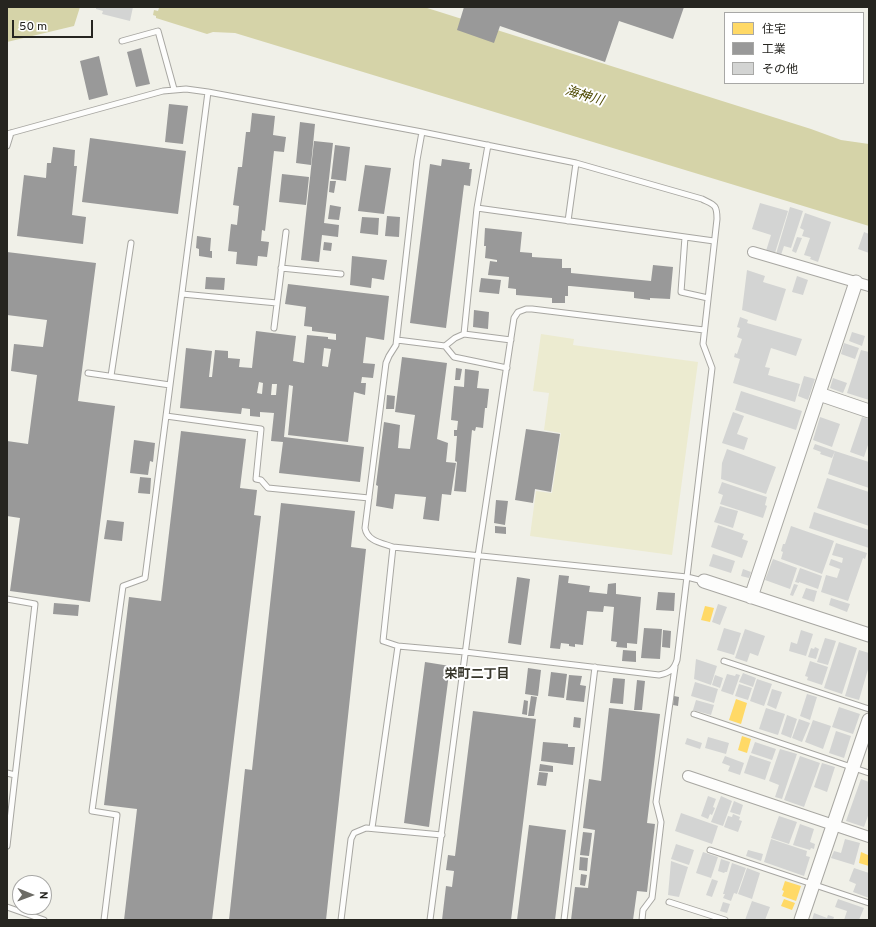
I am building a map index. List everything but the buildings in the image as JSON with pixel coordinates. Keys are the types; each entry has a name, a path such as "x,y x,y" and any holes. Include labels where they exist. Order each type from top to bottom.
{"street":[{"path":"753,252 869,286"},
{"path":"751,597 856,282"},
{"path":"819,394 869,411"},
{"path":"704,581 869,635"},
{"path":"801,920 869,720"},
{"path":"688,776 869,837"}],"lane":[{"path":"122,41 158,31 174,89"},
{"path":"7,146 9,134 163,90 174,89 208,92 422,132 576,163 702,199 714,205 717,212 703,344 712,368 677,660 656,802 661,822 652,898 643,910 642,920"},
{"path":"104,920 117,815 92,811 123,586 145,578 208,92"},
{"path":"422,132 417,160 397,340 396,345 386,363 365,528 366,532 370,538 394,547 687,577 704,581"},
{"path":"464,334 477,208 488,145"},
{"path":"568,221 576,163"},
{"path":"477,208 714,241"},
{"path":"274,328 286,232"},
{"path":"685,237 681,292 708,298"},
{"path":"111,376 131,243"},
{"path":"281,268 341,274"},
{"path":"182,294 277,303"},
{"path":"430,920 478,556 514,318 518,312 526,309 704,330"},
{"path":"445,346 455,338 464,334 511,340"},
{"path":"397,340 445,346 454,357 507,368"},
{"path":"88,373 170,385"},
{"path":"166,416 261,429 256,479 261,480 268,488 369,498"},
{"path":"394,547 383,641 398,646 465,652 659,675 671,671 675,667"},
{"path":"7,599 34,604 7,846"},
{"path":"372,828 398,646"},
{"path":"724,661 869,709"},
{"path":"564,920 595,667"},
{"path":"694,714 869,773"},
{"path":"7,774 15,775"},
{"path":"341,920 351,839 354,833 366,828 372,828 442,835"},
{"path":"710,850 869,903"},
{"path":"669,902 725,920"},
{"path":"7,907 44,920"}],"green space":[{"path":"541,334 574,339 573,345 698,362 672,555 530,536 536,491 552,493 561,433 544,430 549,393 533,391"}],"water":[{"path":"7,7 80,7 74,26 7,42"},
{"name":"海神川","path":"158,7 424,7 811,129 841,140 869,144 869,226 235,33 213,32 207,34 156,18 156,16 153,15 154,10 158,11"}],"district":[{"name":"栄町二丁目","path":"477,675"}]}
